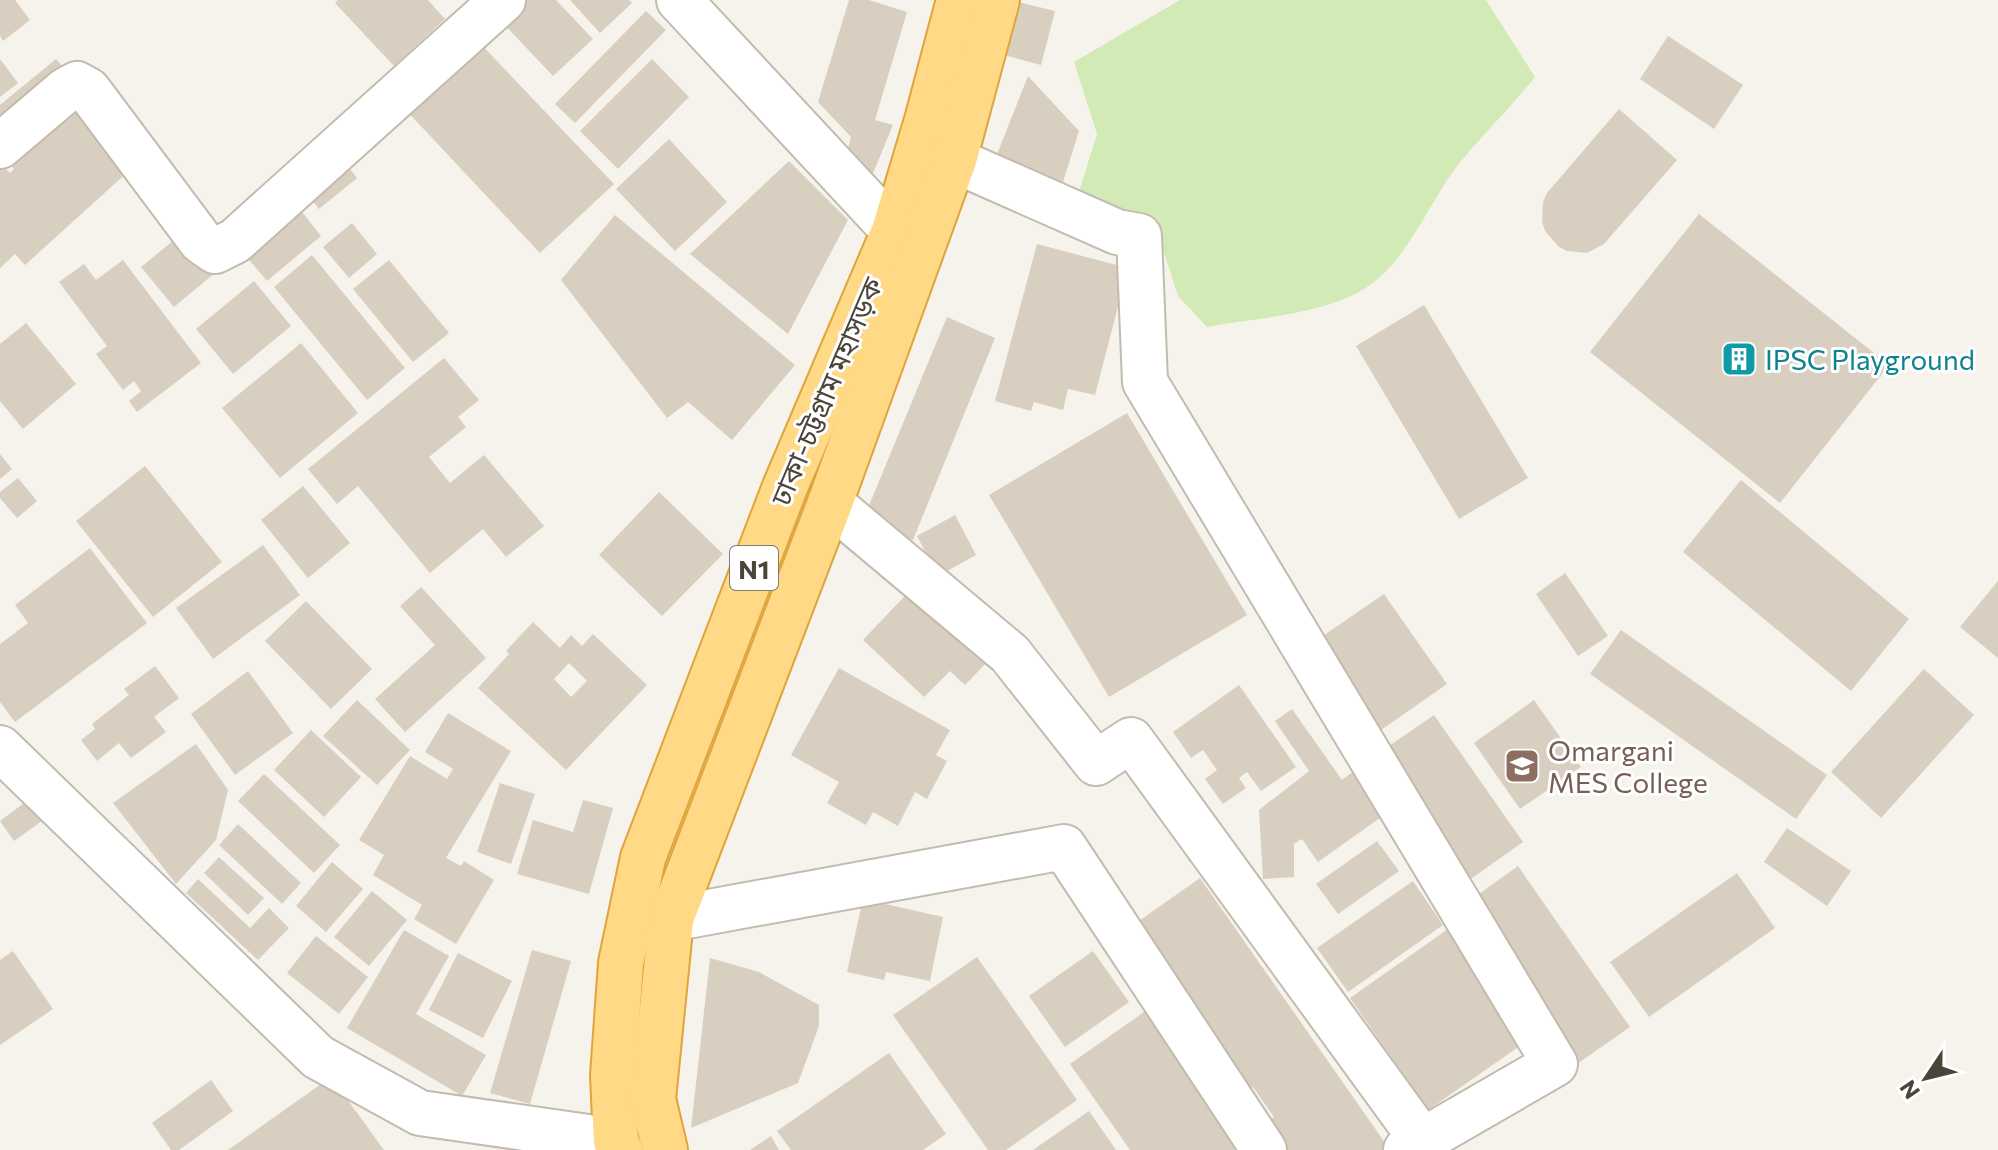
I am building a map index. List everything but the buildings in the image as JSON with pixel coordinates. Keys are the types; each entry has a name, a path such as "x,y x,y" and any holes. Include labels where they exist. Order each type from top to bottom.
{"highway":[{"name":"ঢাকা-চট্টগ্রাম মহাসড়ক","path":"665,1150 653,1099 671,919 830,503 910,234 928,117 959,0"},
{"name":"ঢাকা-চট্টগ্রাম মহাসড়ক","path":"613,1147 613,1076 621,963 643,858 785,487 910,234 954,160 997,0"}],"street":[{"path":"0,146 77,84 88,90 201,241 215,251 235,241 503,0"},
{"path":"679,0 910,234"},
{"path":"830,503 1010,654 1096,763 1131,740 1414,1145 1555,1064 1145,382 1139,236 1117,232 954,160"},
{"path":"0,748 318,1057 420,1113 613,1147"},
{"path":"671,919 1064,847 1264,1150"}],"green space":[{"path":"1180,0 1486,0 1535,77 1462,160 1401,254 1370,285 1351,296 1317,308 1207,327 1178,296 1159,237 1077,198 1097,134 1074,62"}],"place":[{"name":"IPSC Playground","path":"1739,359"},
{"name":"Omargani MES College","path":"1522,766"}]}
